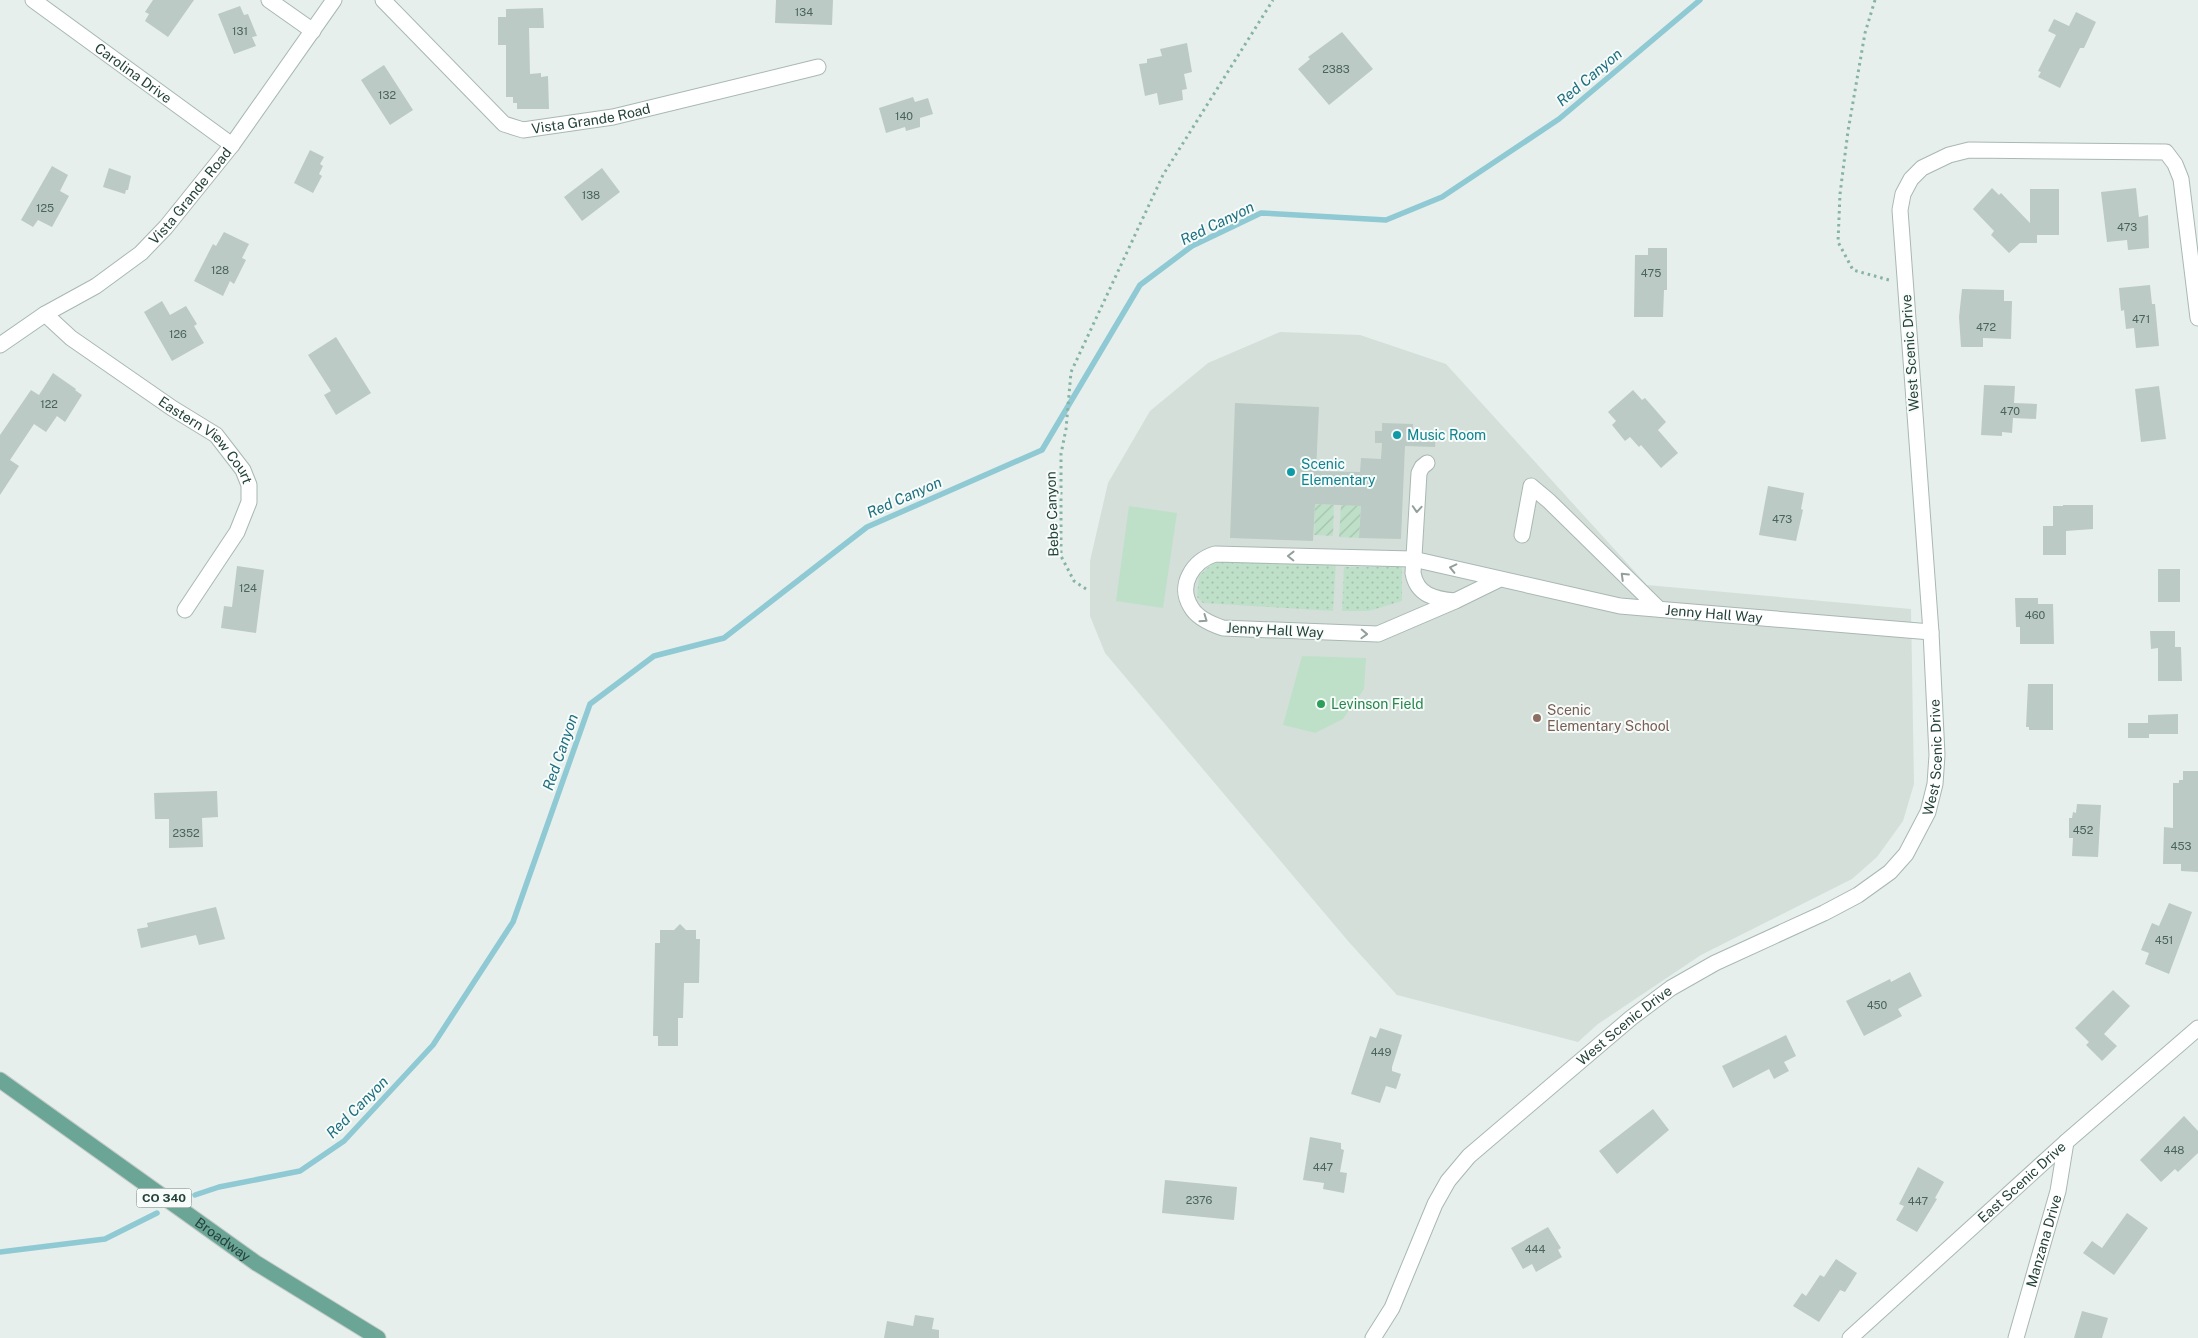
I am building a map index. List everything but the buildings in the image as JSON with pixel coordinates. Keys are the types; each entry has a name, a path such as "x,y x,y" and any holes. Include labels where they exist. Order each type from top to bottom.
{"main road":[{"name":"Broadway","path":"0,1080 256,1263 378,1338"}],"street":[{"name":"Carolina Drive","path":"34,0 232,145"},
{"path":"269,0 313,30"},
{"name":"Vista Grande Road","path":"0,345 45,314 96,286 141,253 166,227 232,145 334,0"},
{"name":"Vista Grande Road","path":"383,0 504,124 523,130 613,117 818,66"},
{"name":"West Scenic Drive","path":"1373,1338 1392,1308 1435,1204 1448,1181 1468,1156 1631,1018 1671,988 1715,963 1824,913 1858,895 1890,872 1906,854 1918,835 1928,812 1935,784 1937,756 1931,632 1900,210 1903,194 1911,179 1922,168 1933,161 1969,150 2166,152 2175,164 2181,179 2198,318"},
{"name":"Eastern View Court","path":"45,314 71,338 172,408 216,435 243,470 249,486 249,502 237,532 185,610"},
{"path":"1428,464 1422,467 1419,473 1413,559 1415,583 1421,591 1438,599 1455,602"},
{"path":"1522,535 1531,486 1549,501 1659,610"},
{"name":"Jenny Hall Way","path":"1500,579 1455,602 1378,634 1223,628 1210,624 1200,617 1190,606 1187,598 1187,584 1192,569 1200,561 1215,554 1413,559 1620,606 1931,632"},
{"name":"East Scenic Drive","path":"1850,1338 2066,1142 2197,1030"},
{"name":"Manzana Drive","path":"2016,1338 2058,1191 2066,1142"}],"path":[{"name":"Bebe Canyon","path":"1086,589 1074,581 1062,556 1061,454 1066,429 1071,372 1163,175 1273,0"},
{"path":"1875,0 1865,33 1848,131 1840,194 1838,242 1853,270 1905,283"}],"shaded area":[{"name":"Scenic Elementary School","path":"1280,332 1360,335 1446,364 1647,585 1911,609 1914,784 1903,821 1877,857 1852,879 1701,955 1598,1024 1578,1042 1397,995 1348,941 1105,653 1090,616 1090,561 1108,483 1150,411 1208,363"}],"green space":[{"path":"1315,504 1334,505 1333,536 1314,535"},
{"path":"1341,505 1361,506 1359,538 1339,537"},
{"path":"1129,506 1177,513 1163,608 1116,601"},
{"path":"1227,560 1336,563 1333,611 1203,603 1197,597 1199,576 1213,563"},
{"path":"1344,567 1402,567 1402,601 1369,611 1342,611"},
{"name":"Levinson Field","path":"1302,656 1366,658 1364,689 1343,719 1315,733 1283,725"}],"waterway":[{"name":"Red Canyon","path":"195,1195 219,1187 300,1171 344,1141 433,1045 513,922 590,704 654,656 724,638 867,527 1042,450 1140,285 1192,246 1261,213 1386,220 1442,197 1559,119 1700,0"},
{"name":"Red Canyon","path":"0,1252 105,1239 157,1213"}],"place":[{"name":"Music Room","path":"1397,435"},
{"name":"Scenic Elementary","path":"1291,472"},
{"name":"Levinson Field","path":"1321,704"},
{"name":"Scenic Elementary School","path":"1537,718"}]}
